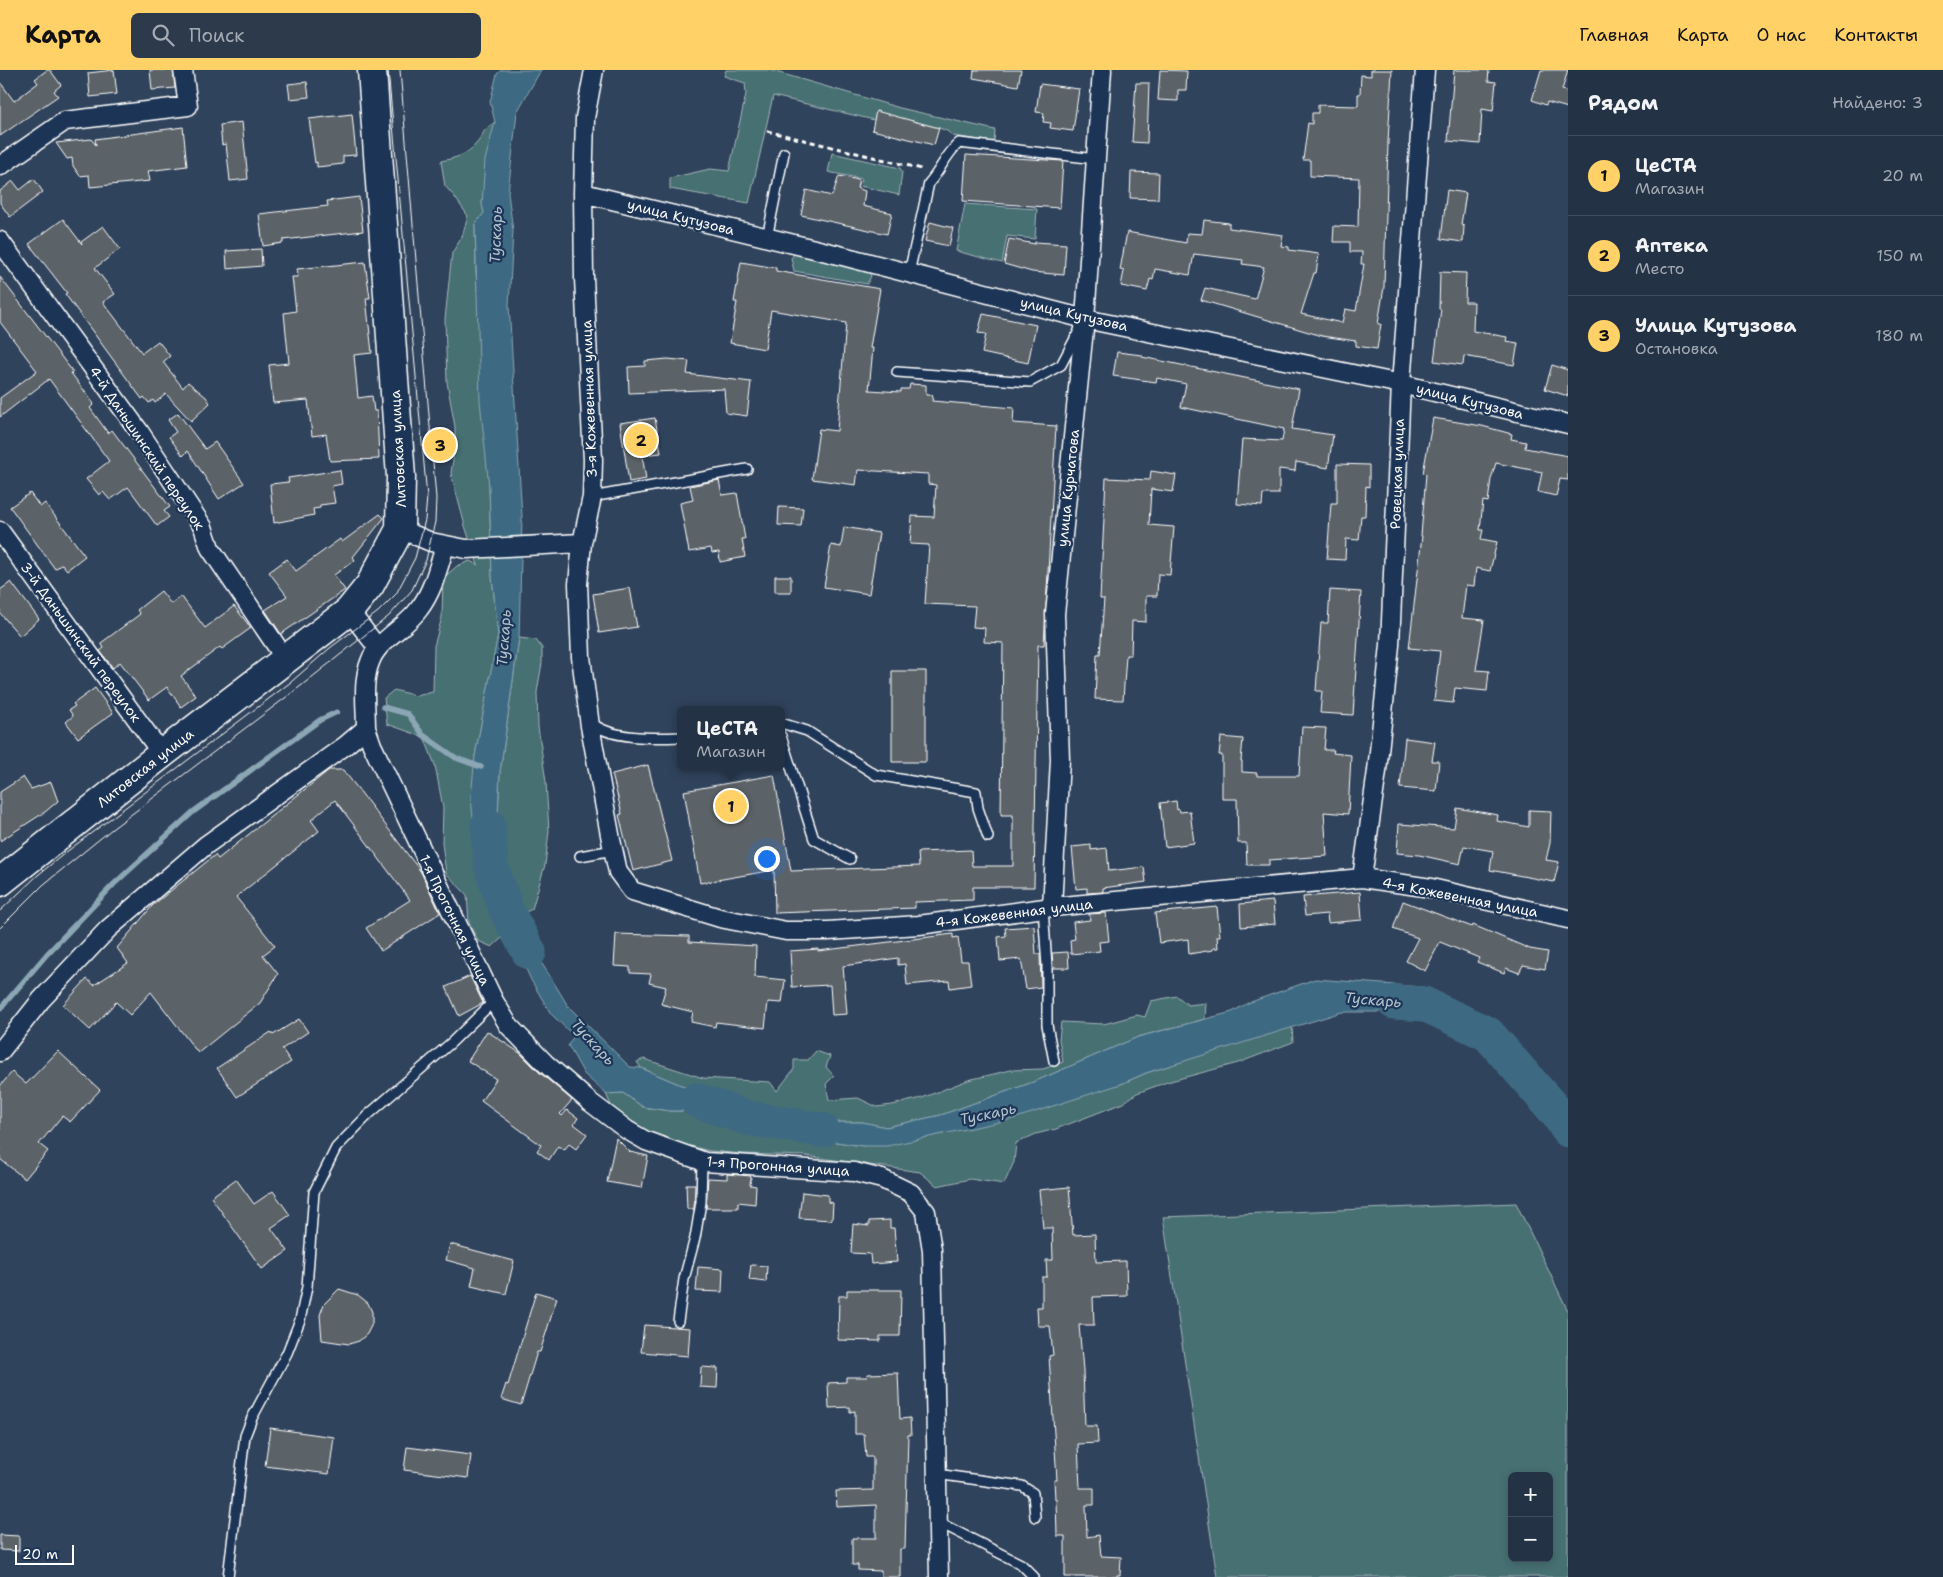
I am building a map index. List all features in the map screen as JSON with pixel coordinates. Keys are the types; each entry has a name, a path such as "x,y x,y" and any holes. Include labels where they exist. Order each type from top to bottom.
{"main road":[{"name":"Литовская улица","path":"0,882 348,611 370,585 400,529 401,468 372,70"}],"street":[{"path":"0,166 65,121 188,106 183,70"},
{"name":"3-я Кожевенная улица","path":"589,723 581,657 578,584 582,543 592,497 593,460 584,278 583,194 585,118 594,70"},
{"name":"улица Курчатова","path":"1047,907 1060,760 1054,614 1085,319 1102,70"},
{"name":"Ровецкая улица","path":"1362,878 1377,771 1390,645 1401,384 1425,70"},
{"name":"улица Кутузова","path":"583,194 909,273 1085,319 1401,384 1568,424"},
{"name":"4-й Даньшинский переулок","path":"0,241 139,431 203,527 210,548 286,660"},
{"path":"400,529 431,542 466,549 582,543"},
{"name":"3-й Даньшинский переулок","path":"0,530 162,754"},
{"path":"348,611 378,648 419,610 432,587 445,546"},
{"name":"1-я Прогонная улица","path":"378,648 369,663 365,691 366,728 372,745 494,1001 510,1026 546,1064 620,1124 646,1141 702,1161 854,1172 882,1179 910,1193 926,1212 932,1250 939,1577"},
{"name":"4-я Кожевенная улица","path":"589,723 618,872 632,891 720,918 786,931 828,931 919,925 1047,907 1362,878 1431,888 1568,919"},
{"path":"0,1052 41,1000 108,929 206,844 346,745 366,728"}],"lane":[{"path":"909,273 929,183 938,173 953,148 959,143 1096,159"},
{"path":"767,238 784,153"},
{"path":"897,372 1030,382 1061,364 1085,319"},
{"path":"592,497 747,469"},
{"path":"589,723 613,734 677,737"},
{"path":"785,724 807,732 876,775 976,792 978,808 988,837"},
{"path":"785,748 814,839 850,859"},
{"path":"580,856 613,850"},
{"path":"1047,907 1047,1025 1054,1062"},
{"path":"228,1577 245,1436 252,1418 287,1353 300,1320 304,1303 307,1287 314,1192 336,1148 368,1115 452,1042 494,1001"},
{"path":"678,1321 684,1279 697,1229 701,1202 702,1161"},
{"path":"936,1474 1022,1486 1032,1492 1034,1517"},
{"path":"937,1521 1021,1564 1034,1577"}],"path":[{"path":"767,131 938,173"}],"green space":[{"path":"726,70 769,70 900,108 995,130 994,142 953,136 939,128 877,112 874,120 773,96 749,203 670,189 670,178 710,169 729,171 746,94 745,83 724,76"},
{"path":"495,122 482,204 484,213 475,224 492,576 498,635 475,756 479,880 500,925 502,938 492,947 478,941 469,923 467,895 446,873 442,843 443,808 435,765 424,737 387,724 384,698 394,690 416,696 433,692 434,646 442,617 443,578 457,566 470,561 478,565 451,473 455,447 455,427 447,382 445,319 452,253 462,237 468,216 445,186 441,161 465,153 477,143 485,130"},
{"path":"832,153 900,168 902,172 899,195 860,186 862,179 828,172"},
{"path":"965,204 1037,209 1035,239 1007,236 1002,263 956,251"},
{"path":"796,252 868,268 871,276 867,284 794,271 791,258"},
{"path":"519,638 536,640 542,648 542,663 537,692 538,727 546,782 549,831 545,865 532,909 512,919 506,910 491,866 500,839 498,814 500,772"},
{"path":"1177,996 1188,1005 1206,1003 1205,1019 1138,1037 1036,1081 941,1115 886,1127 862,1122 775,1123 747,1118 714,1099 641,1068 637,1062 644,1059 703,1078 770,1082 777,1091 794,1069 794,1060 808,1060 816,1051 830,1056 826,1067 834,1076 826,1084 829,1100 858,1098 877,1107 922,1098 968,1080 1011,1070 1043,1069 1063,1062 1059,1039 1061,1022 1104,1024 1137,1015 1145,1017 1151,1001"},
{"path":"1292,1026 1293,1042 1238,1063 1167,1082 1137,1093 1123,1103 1016,1143 1014,1162 1004,1184 970,1179 937,1186 920,1172 806,1156 710,1151 677,1143 639,1127 614,1112 606,1094 623,1093 643,1107 670,1111 697,1111 754,1136 804,1137 863,1146 1121,1084 1146,1073"},
{"path":"1516,1203 1568,1311 1568,1577 1217,1577 1163,1217"}],"water":[{"path":"501,70 541,70 517,112 508,193 513,231 509,305 522,517 519,638 500,772 498,814 500,839 491,866 506,910 568,1006 630,1067 641,1068 714,1099 747,1118 775,1123 862,1122 886,1127 941,1115 1036,1081 1138,1037 1232,1012 1248,1003 1315,979 1423,987 1479,1012 1495,1028 1508,1046 1510,1058 1519,1069 1538,1071 1556,1094 1539,1104 1475,1027 1436,1010 1416,1012 1342,1012 1146,1073 1121,1084 1013,1119 887,1146 863,1146 804,1137 754,1136 697,1111 670,1111 643,1107 623,1093 606,1094 584,1074 568,1045 574,1036 551,1014 531,980 520,956 502,938 500,925 479,880 471,797 475,756 498,634 492,576 489,487 480,401 475,224 484,213 482,204 485,160 495,122 490,102 497,74"}],"building":[{"path":"47,70 50,70 61,85 54,91 58,96 0,136 0,82 14,101 38,83 35,79"},
{"path":"114,70 117,94 90,97 88,73"},
{"path":"150,70 173,70 175,88 152,90"},
{"path":"974,70 1021,70 1018,86 973,78"},
{"path":"1160,70 1187,71 1186,90 1178,90 1178,101 1158,100"},
{"path":"1371,70 1392,70 1384,287 1378,324 1381,324 1377,349 1356,346 1356,341 1322,336 1201,300 1205,288 1255,299 1264,267 1242,264 1243,260 1194,254 1190,275 1155,269 1153,280 1150,279 1147,291 1121,286 1124,271 1120,270 1127,232 1186,243 1187,233 1202,234 1204,220 1229,223 1229,228 1283,235 1281,246 1289,247 1289,250 1319,254 1316,273 1314,273 1301,314 1342,323 1345,309 1356,311 1364,264 1361,264 1362,252 1350,252 1350,242 1333,242 1334,226 1358,227 1359,178 1310,176 1310,160 1303,160 1308,123 1312,124 1312,113 1318,113 1318,105 1358,106 1361,75 1371,76"},
{"path":"1454,70 1489,70 1488,81 1496,82 1493,111 1482,109 1480,144 1448,141"},
{"path":"1541,70 1568,70 1562,90 1568,92 1568,108 1547,102 1546,105 1532,100"},
{"path":"307,82 309,97 290,99 288,84"},
{"path":"1136,83 1149,83 1147,143 1132,142"},
{"path":"1040,84 1079,89 1073,131 1050,128 1051,123 1043,122 1044,113 1036,112"},
{"path":"876,111 939,128 934,145 872,130"},
{"path":"352,114 356,155 343,156 343,164 317,167 309,119"},
{"path":"242,122 248,179 230,181 226,144 222,145 220,125"},
{"path":"183,127 187,166 148,171 150,181 90,187 89,175 80,176 73,166 72,158 67,159 56,143 91,139 96,145 95,139"},
{"path":"966,155 1063,161 1060,208 963,201"},
{"path":"1131,172 1159,173 1158,199 1130,198"},
{"path":"839,176 859,180 857,188 865,191 863,206 892,213 887,234 801,215 806,190 832,196"},
{"path":"34,179 43,192 10,217 0,203 0,191 13,181 20,190"},
{"path":"1447,190 1466,193 1461,225 1464,226 1463,242 1441,239"},
{"path":"359,197 363,231 283,240 283,243 263,246 259,214 328,206 327,201"},
{"path":"63,219 82,244 81,242 103,226 120,249 95,268 115,294 103,302 142,353 158,341 170,356 163,362 183,388 188,382 206,397 210,403 191,421 166,394 155,403 153,400 149,403 144,397 142,399 65,294 67,293 29,244"},
{"path":"930,222 953,228 949,246 925,241"},
{"path":"1009,239 1035,244 1035,242 1066,244 1064,275 1032,272 1004,264"},
{"path":"261,249 262,266 227,269 226,251"},
{"path":"365,262 370,298 366,298 372,353 354,355 358,398 372,396 374,411 377,411 379,459 330,461 326,434 312,436 308,400 273,403 269,365 289,363 284,313 296,311 292,277 298,277 297,269"},
{"path":"741,262 776,268 776,271 880,289 870,348 873,348 869,390 901,392 901,389 909,389 910,384 926,385 926,395 933,395 932,401 1014,408 1013,423 1056,426 1044,645 1038,645 1034,887 973,887 973,900 915,902 915,908 775,913 774,870 700,883 684,791 774,775 791,871 919,866 918,852 971,850 972,866 1013,866 1013,815 1001,815 1003,643 984,642 985,628 973,627 975,606 925,604 929,545 910,544 912,516 934,517 936,485 928,484 928,474 858,470 856,485 812,479 819,429 837,431 846,323 771,310 765,349 730,343 737,302 734,302"},
{"path":"1440,272 1466,273 1465,302 1474,302 1473,331 1507,337 1506,341 1518,343 1514,365 1464,356 1463,365 1434,361 1441,309 1439,309"},
{"path":"0,277 73,372 71,373 94,404 90,408 108,433 112,430 170,507 164,511 169,517 157,526 128,487 110,500 103,492 99,495 86,479 109,461 49,379 0,417 0,398 37,371 0,322"},
{"path":"983,314 1036,325 1028,363 982,353 986,334 978,333"},
{"path":"1117,352 1142,355 1142,357 1299,389 1292,429 1333,435 1328,468 1296,462 1295,471 1279,469 1279,494 1263,494 1262,506 1237,504 1242,439 1282,441 1284,429 1181,407 1186,384 1157,378 1156,382 1113,376"},
{"path":"668,359 689,361 687,374 751,382 747,416 726,413 724,389 629,393 628,367 645,366 645,361"},
{"path":"1552,365 1568,370 1568,396 1545,389"},
{"path":"178,413 205,449 215,442 244,483 219,499 188,451 183,456 169,437 176,432 168,420"},
{"path":"655,418 661,453 642,455 646,479 629,482 620,423"},
{"path":"1433,418 1482,426 1512,434 1511,439 1526,442 1525,448 1568,456 1568,480 1560,479 1556,496 1538,492 1542,472 1496,463 1491,479 1488,502 1483,501 1480,530 1483,530 1481,539 1497,542 1490,571 1476,568 1474,586 1466,585 1462,618 1484,620 1476,670 1489,671 1487,691 1455,688 1453,703 1434,701 1440,651 1409,648 1422,536 1426,474 1423,473"},
{"path":"1337,464 1369,465 1369,487 1366,486 1365,516 1361,516 1359,540 1346,539 1345,560 1327,559 1331,503 1337,503"},
{"path":"340,470 342,484 332,486 335,503 320,505 320,508 313,509 314,515 274,523 270,484 289,482 288,478"},
{"path":"1151,471 1176,475 1173,492 1151,489 1149,525 1174,527 1170,575 1158,574 1157,596 1146,596 1146,622 1132,621 1131,655 1126,655 1123,700 1095,699 1097,654 1100,654 1104,599 1100,599 1106,478 1150,480"},
{"path":"719,480 722,495 737,493 745,539 742,539 745,557 720,562 719,552 712,553 711,548 689,552 680,503 693,500 690,486"},
{"path":"30,493 40,507 45,503 85,556 67,570 62,564 55,569 10,507"},
{"path":"779,507 803,508 801,526 778,525"},
{"path":"380,514 384,518 353,557 355,560 334,575 345,590 281,634 265,610 287,596 269,572 287,559 296,571 340,539 342,542"},
{"path":"844,527 879,533 869,594 824,587 831,545 841,547"},
{"path":"775,576 791,576 791,592 775,592"},
{"path":"11,582 39,619 20,636 0,613 0,590"},
{"path":"630,588 637,627 599,633 593,594"},
{"path":"1330,590 1361,592 1353,715 1320,713 1322,691 1316,691 1321,623 1328,623"},
{"path":"161,591 171,604 181,596 205,628 234,606 251,628 222,649 220,647 181,676 196,696 181,707 167,687 149,700 120,662 113,668 100,651 104,648 101,643 140,614 137,610"},
{"path":"892,671 926,671 926,762 892,762"},
{"path":"95,688 113,713 78,738 66,722 73,716 69,710 75,706 73,704"},
{"path":"1302,727 1326,728 1324,750 1334,750 1333,753 1351,755 1348,814 1324,812 1327,856 1269,860 1269,865 1247,865 1246,843 1238,843 1237,799 1222,799 1222,755 1219,755 1221,737 1243,739 1242,772 1257,773 1257,776 1299,776"},
{"path":"1405,738 1435,742 1432,761 1439,761 1436,791 1400,788"},
{"path":"648,765 672,861 633,871 619,815 622,814 612,774"},
{"path":"329,770 343,770 359,790 421,872 440,913 381,951 366,928 410,900 335,800 311,820 319,831 236,897 275,946 263,955 278,974 260,1003 198,1053 151,992 130,1015 116,1002 90,1030 63,1005 87,979 94,985 128,963 117,948 153,905 215,855 218,859"},
{"path":"23,777 31,789 51,782 58,801 45,812 0,841 0,792"},
{"path":"1176,801 1177,810 1179,809 1180,812 1190,811 1194,843 1165,847 1160,803"},
{"path":"1457,808 1498,815 1497,821 1529,827 1529,810 1551,811 1550,843 1546,860 1559,862 1554,882 1490,870 1493,851 1464,846 1460,864 1419,855 1397,853 1399,824 1454,828"},
{"path":"1091,845 1091,850 1107,848 1109,871 1144,867 1146,882 1103,888 1103,892 1087,893 1087,888 1076,889 1072,847"},
{"path":"1360,892 1362,920 1328,923 1327,914 1305,916 1303,897"},
{"path":"1273,901 1275,924 1241,927 1240,904"},
{"path":"1403,901 1472,927 1473,925 1530,949 1548,952 1545,969 1523,965 1519,973 1506,968 1504,973 1477,962 1479,958 1440,942 1425,971 1406,961 1418,938 1393,929"},
{"path":"1217,907 1220,936 1217,936 1218,948 1189,954 1188,939 1159,943 1155,913"},
{"path":"1106,913 1109,941 1099,942 1100,951 1071,954 1070,940 1075,939 1073,922 1090,920 1089,914"},
{"path":"1034,926 1036,954 1040,954 1041,987 1026,989 1021,959 1000,961 998,937 1006,936 1005,928"},
{"path":"616,934 689,936 689,942 756,946 755,977 785,980 782,1003 768,1002 765,1028 716,1022 715,1027 691,1022 693,1012 661,1004 666,987 649,983 651,974 630,973 630,967 614,966"},
{"path":"953,934 953,938 958,937 961,961 968,961 971,985 950,988 949,981 907,985 905,964 898,965 898,958 843,966 847,1014 832,1015 830,985 792,987 790,951 818,949 818,951"},
{"path":"1068,952 1069,968 1053,968 1052,953"},
{"path":"470,976 483,1003 459,1016 446,987"},
{"path":"299,1019 308,1032 282,1049 291,1062 237,1097 217,1068 271,1032 273,1035"},
{"path":"487,1031 520,1053 572,1100 560,1114 562,1116 567,1110 578,1118 574,1124 587,1134 576,1149 569,1144 564,1150 558,1146 549,1160 537,1151 541,1145 481,1101 496,1079 468,1061"},
{"path":"58,1051 100,1090 70,1122 62,1116 39,1144 48,1151 25,1179 0,1159 0,1086 12,1072 26,1084"},
{"path":"616,1138 630,1152 648,1156 642,1188 607,1182"},
{"path":"727,1174 751,1176 750,1185 756,1186 755,1204 738,1202 738,1208 706,1208 708,1178 727,1179"},
{"path":"236,1179 254,1204 273,1191 290,1215 271,1228 288,1251 262,1269 211,1197"},
{"path":"686,1184 695,1184 694,1209 687,1209"},
{"path":"1069,1187 1073,1235 1095,1234 1096,1262 1126,1261 1127,1296 1093,1297 1094,1325 1079,1325 1085,1426 1097,1426 1098,1443 1078,1444 1080,1488 1094,1488 1094,1505 1086,1505 1087,1537 1099,1535 1101,1556 1121,1557 1120,1575 1117,1575 1117,1577 1065,1577 1065,1536 1057,1536 1054,1480 1057,1480 1049,1356 1053,1355 1050,1326 1038,1326 1037,1307 1042,1307 1042,1277 1047,1277 1046,1260 1053,1260 1052,1228 1043,1228 1039,1190"},
{"path":"802,1192 828,1195 828,1202 833,1203 832,1220 799,1218"},
{"path":"890,1220 890,1228 894,1228 897,1262 871,1264 870,1254 851,1253 853,1224 869,1226 869,1221"},
{"path":"450,1244 514,1261 506,1294 471,1286 475,1268 446,1260"},
{"path":"751,1265 767,1266 766,1282 749,1280"},
{"path":"698,1267 723,1269 722,1292 696,1291"},
{"path":"339,1289 358,1295 368,1303 372,1312 372,1324 367,1334 359,1341 349,1344 322,1340 320,1315 324,1304"},
{"path":"847,1290 901,1290 900,1336 880,1336 880,1341 838,1340 839,1296 847,1296"},
{"path":"536,1292 557,1298 540,1352 537,1352 521,1405 501,1399 506,1384 508,1385"},
{"path":"644,1325 690,1328 688,1356 641,1352"},
{"path":"701,1367 718,1368 717,1388 700,1387"},
{"path":"898,1373 900,1419 910,1418 911,1435 908,1435 905,1549 900,1549 900,1577 881,1577 881,1571 858,1570 858,1565 852,1565 852,1538 876,1538 876,1505 837,1507 836,1491 873,1490 873,1457 866,1457 864,1434 855,1434 855,1411 850,1412 850,1407 829,1408 828,1383 846,1382 846,1377 867,1377 868,1374"},
{"path":"270,1428 334,1437 329,1474 265,1466"},
{"path":"407,1447 471,1455 468,1478 404,1470"},
{"path":"0,1535 19,1536 19,1551 0,1550"}],"waterway":[{"path":"383,707 408,714 423,735 456,758 481,767"},
{"path":"0,1009 47,954 114,884 193,812 320,720 337,712"},
{"name":"Тускарь","path":"488,825 491,866 506,910 529,952"},
{"name":"Тускарь","path":"1394,1002 1424,1004 1488,1034 1558,1114 1568,1130"},
{"name":"Тускарь","path":"696,1100 747,1118 822,1130"}],"tram line":[{"path":"0,911 38,875 65,853 291,682 330,648 378,612 396,594 415,558 425,520 427,497 388,70"},
{"path":"0,928 43,885 112,829 297,689 389,616 412,590 426,560 435,522 436,498 400,70"}],"place":[{"name":"Аптека","path":"641,440"},
{"name":"Улица Кутузова","path":"440,445"},
{"name":"ЦеСТА","path":"731,806"}]}
